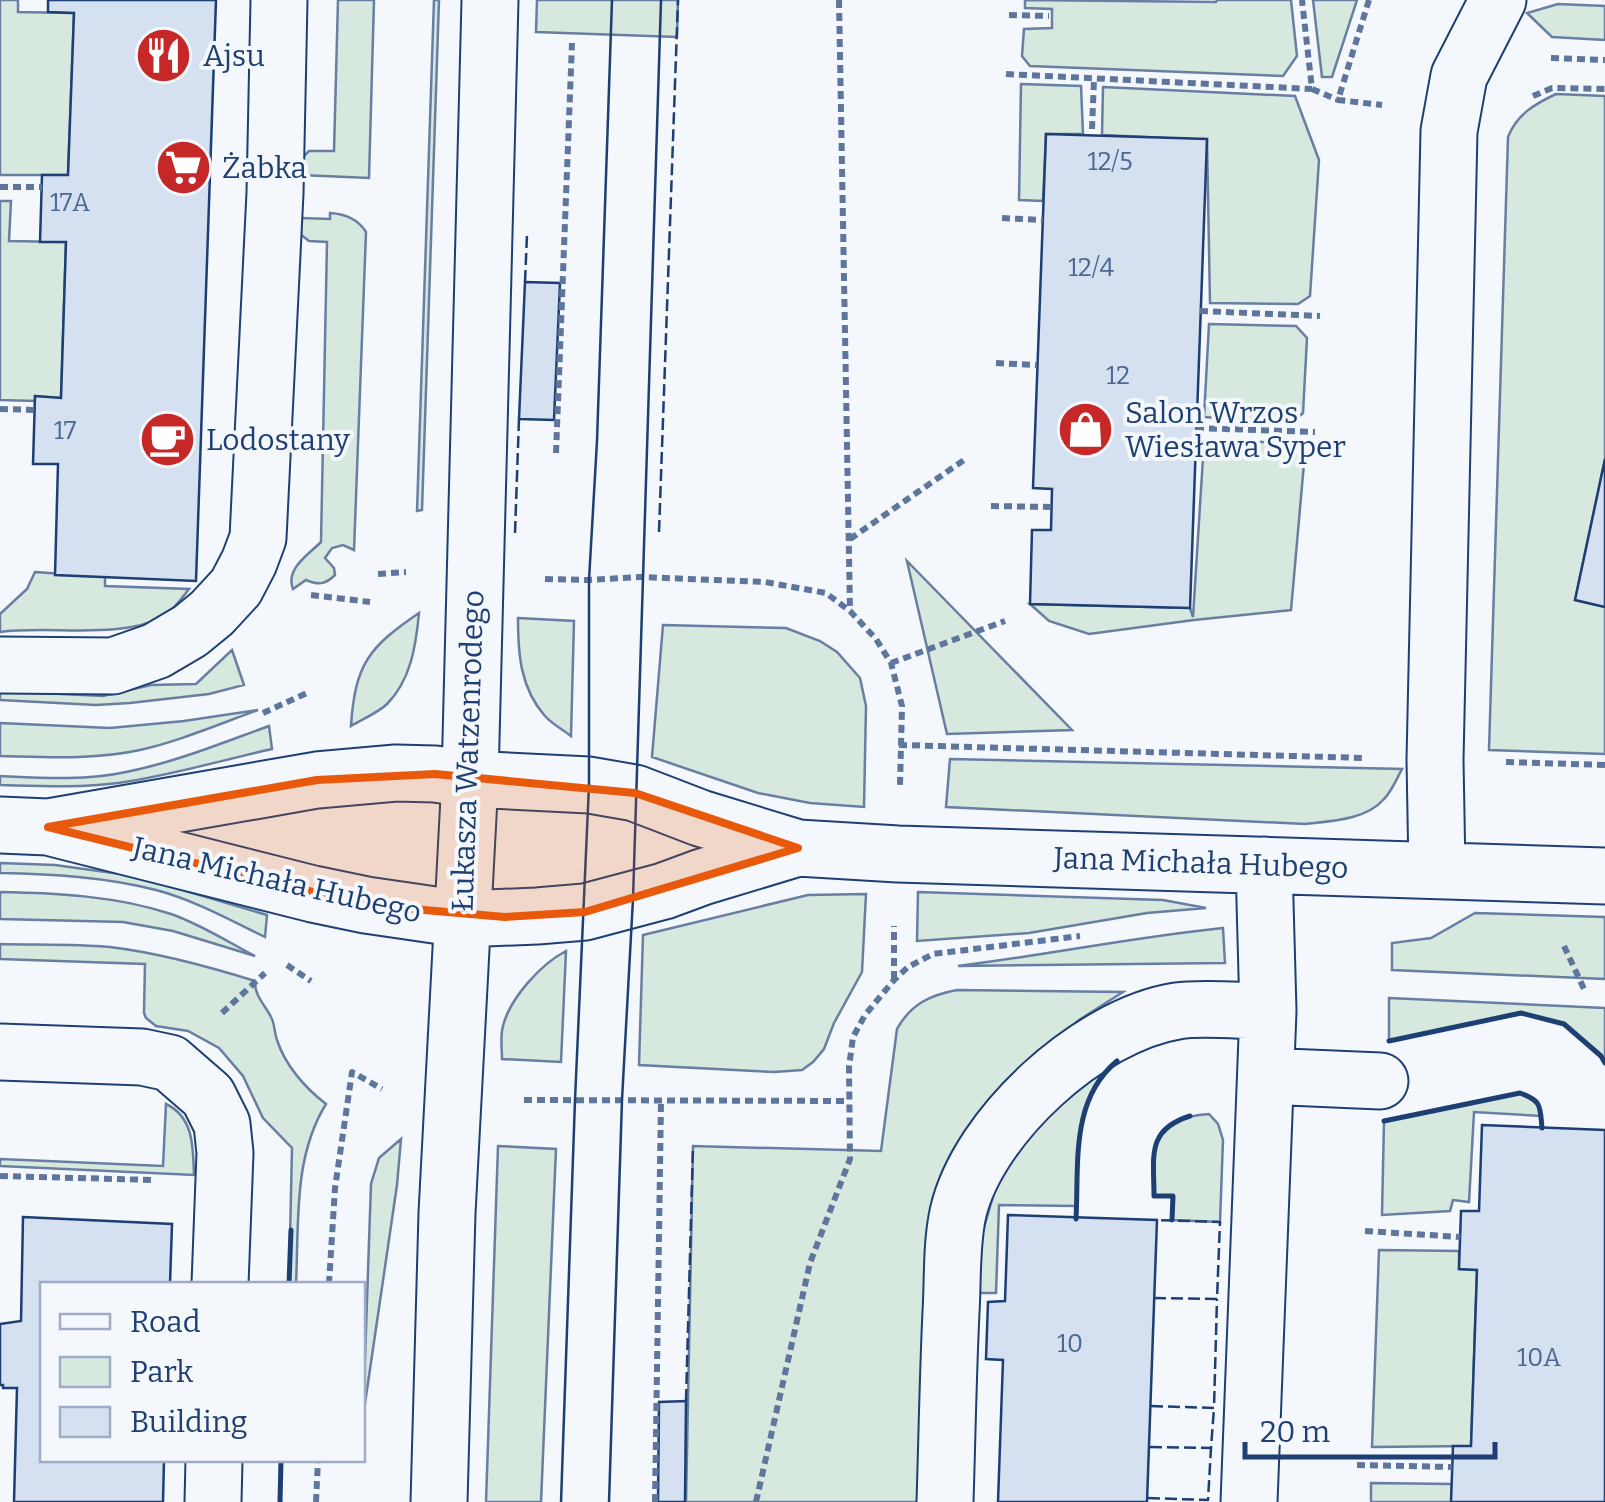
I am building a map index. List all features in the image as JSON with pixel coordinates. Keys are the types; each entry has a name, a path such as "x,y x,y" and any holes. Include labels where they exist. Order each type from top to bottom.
{"street":[{"path":"0,665 113,666 156,650 212,613 236,587 249,562 258,538 275,193 279,0"},
{"name":"Łukasza Watzenrodego","path":"438,1502 447,1213 470,779 490,0"},
{"path":"1437,870 1435,760 1449,131 1459,76 1498,0"},
{"name":"Jana Michała Hubego","path":"24,826 316,780 435,774 590,785 635,793 798,848 1605,876"},
{"name":"Jana Michała Hubego","path":"24,826 313,894 462,918 585,912 798,848"},
{"path":"1249,1502 1268,1011 1264,865"},
{"path":"944,1502 958,1212 971,1177 990,1144 1032,1095 1070,1060 1120,1027 1178,1010 1268,1011"},
{"path":"0,1052 142,1057 170,1063 208,1096 222,1124 225,1153 220,1282"},
{"path":"1266,1076 1380,1081"},
{"path":"213,1502 214,1462"}],"path":[{"path":"840,0 850,610"},
{"path":"1302,0 1312,89"},
{"path":"1338,100 1369,0"},
{"path":"1008,15 1049,16"},
{"path":"555,460 572,43"},
{"path":"1006,74 1312,89 1338,100 1453,113"},
{"path":"1092,129 1094,79"},
{"path":"0,186 42,187"},
{"path":"1002,218 1043,220"},
{"path":"1200,311 1320,316"},
{"path":"996,363 1038,365"},
{"path":"0,410 34,410"},
{"path":"1196,428 1315,432"},
{"path":"849,540 964,460"},
{"path":"991,506 1051,507"},
{"path":"534,578 765,582 826,594 850,610 891,663 902,706 900,790"},
{"path":"891,663 1005,621"},
{"path":"899,745 1435,760"},
{"path":"1565,764 1605,765"},
{"path":"756,1502 810,1264 850,1159 852,1037 894,980 894,909"},
{"path":"328,1282 335,1188 352,1072"},
{"path":"517,1100 849,1101"},
{"path":"655,1502 660,1101"},
{"path":"0,1176 224,1182"},
{"path":"1365,1230 1460,1237"},
{"path":"316,1502 318,1462"},
{"path":"1357,1465 1452,1467"}],"highlighted area":[{"path":"435,774 635,793 798,848 585,912 505,917 366,905 48,827 317,780"}],"green space":[{"path":"0,0 18,0 18,12 74,13 68,175 0,175"},
{"path":"338,0 374,0 369,178 301,175 302,158 309,151 334,151"},
{"path":"434,0 439,0 422,510 417,511"},
{"path":"537,0 678,0 677,37 536,32"},
{"path":"1025,0 1291,0 1297,56 1283,76 1030,66 1022,56 1024,29 1052,28 1052,9 1025,8"},
{"path":"1313,0 1357,0 1332,77 1322,77"},
{"path":"1558,4 1605,6 1605,40 1552,37 1527,13"},
{"path":"1021,84 1081,86 1083,134 1046,134 1043,201 1019,200"},
{"path":"1103,87 1295,96 1319,160 1310,296 1298,304 1210,303 1207,140 1102,135"},
{"path":"1556,94 1605,96 1605,459 1575,600 1605,607 1605,754 1489,750 1508,137 1528,111"},
{"path":"0,201 11,201 9,241 66,242 61,398 0,400"},
{"path":"330,213 351,218 366,232 354,550 343,545 332,548 325,558 335,575 321,583 306,580 293,589 295,569 321,542 327,242 309,241 300,234 302,218 330,219"},
{"path":"1209,324 1296,326 1307,338 1303,413 1293,423 1204,417"},
{"path":"1204,442 1294,442 1305,452 1291,610 1089,634 1049,621 1030,604 1190,608 1193,617"},
{"path":"907,561 1072,730 947,734"},
{"path":"35,572 105,577 105,586 189,589 166,614 145,624 105,630 0,632 0,614 27,589"},
{"path":"419,613 414,650 402,684 383,707 351,726 356,687 368,659 388,636"},
{"path":"518,618 574,621 571,736 548,719 530,694 520,657"},
{"path":"663,625 786,628 837,652 860,678 866,706 864,807 810,803 758,793 652,757"},
{"path":"232,650 244,685 209,694 96,705 0,700 0,691 103,696 151,685 196,684"},
{"path":"258,710 140,750 70,757 0,756 0,723 110,728"},
{"path":"269,726 272,749 176,772 103,785 0,785 0,776 79,778 126,772 181,758"},
{"path":"950,759 1402,769 1377,806 1348,818 1305,824 946,807"},
{"path":"0,863 55,865 135,876 267,915 265,937 156,890 78,877 0,873"},
{"path":"0,892 86,897 150,908 193,923 255,956 173,931 123,922 0,919"},
{"path":"918,892 1163,900 1206,908 1147,913 1029,933 917,941"},
{"path":"866,894 862,972 824,1049 813,1062 802,1070 774,1072 639,1065 643,935 808,895"},
{"path":"1475,913 1605,917 1605,979 1392,970 1392,943 1431,938"},
{"path":"1223,928 1225,963 958,966 1157,936"},
{"path":"0,944 110,947 183,961 255,981 290,1067 326,1104 315,1124 303,1168 296,1282 289,1282 292,1148 263,1118 243,1076 219,1048 188,1031 156,1026 146,1018 145,964 0,959"},
{"path":"566,951 561,1062 502,1059 502,1030 512,1004 537,973"},
{"path":"957,990 1123,992 1079,1020 1045,1049 940,1213 917,1502 686,1502 693,1146 881,1151 897,1029 922,1002"},
{"path":"1389,998 1605,1008 1605,1063 1564,1024 1521,1014 1389,1041"},
{"path":"1114,1063 1091,1094 1085,1111 1077,1206 999,1205 996,1293 974,1293 979,1245 1000,1172 1035,1123 1090,1073"},
{"path":"1520,1093 1535,1101 1541,1116 1474,1112 1469,1202 1453,1200 1450,1211 1382,1215 1384,1121"},
{"path":"166,1104 187,1125 194,1175 0,1166 0,1159 163,1166"},
{"path":"1209,1114 1218,1124 1223,1140 1220,1222 1172,1220 1172,1196 1154,1196 1158,1138 1175,1122"},
{"path":"401,1139 365,1403 371,1184 379,1158"},
{"path":"498,1146 556,1149 541,1502 486,1502"},
{"path":"1379,1250 1459,1251 1459,1269 1477,1270 1471,1446 1372,1447"},
{"path":"1371,1483 1452,1484 1451,1502 1371,1502"}],"building":[{"path":"48,0 216,0 196,581 55,575 58,464 33,464 35,396 61,398 66,242 40,242 42,175 68,175 74,13 48,12"},
{"path":"1046,134 1207,139 1190,608 1030,604 1032,530 1051,530 1052,489 1033,488"},
{"path":"525,282 560,283 554,420 519,419"},
{"path":"1605,459 1605,607 1575,600"},
{"path":"1482,1125 1605,1130 1605,1502 1451,1502 1453,1446 1471,1446 1477,1270 1459,1269 1461,1211 1479,1211"},
{"path":"1008,1215 1157,1220 1147,1502 998,1502 1003,1360 986,1359 988,1302 1005,1301"},
{"path":"23,1217 172,1224 170,1282 40,1282 40,1462 164,1462 163,1502 14,1502 17,1388 0,1385 0,1324 21,1321"},
{"path":"686,1401 685,1502 658,1502 659,1402"}],"tram line":[{"path":"561,1502 589,785 589,580 612,0"},
{"path":"609,1502 633,899 661,0"}],"fence":[{"path":"659,532 678,0"},
{"path":"525,282 527,235"},
{"path":"515,533 519,419"},
{"path":"686,1401 693,1146"},
{"path":"1154,1298 1217,1299 1220,1222 1157,1220"},
{"path":"1151,1406 1214,1408 1217,1299"},
{"path":"1150,1447 1211,1448 1214,1408"},
{"path":"1148,1498 1208,1500 1211,1448"}],"wall":[{"path":"1389,1041 1521,1013 1564,1024 1605,1063"},
{"path":"1076,1219 1084,1114 1091,1094 1117,1061"},
{"path":"1384,1121 1520,1093 1538,1105 1542,1128"},
{"path":"1172,1220 1173,1196 1154,1196 1154,1157 1159,1137 1166,1129 1190,1116"},
{"path":"289,1282 291,1230"},
{"path":"280,1502 281,1462"}],"place":[{"name":"Ajsu","path":"164,56"},
{"name":"Żabka","path":"183,168"},
{"name":"Salon Wrzos Wiesława Syper","path":"1086,430"},
{"name":"Lodostany","path":"167,440"}]}
